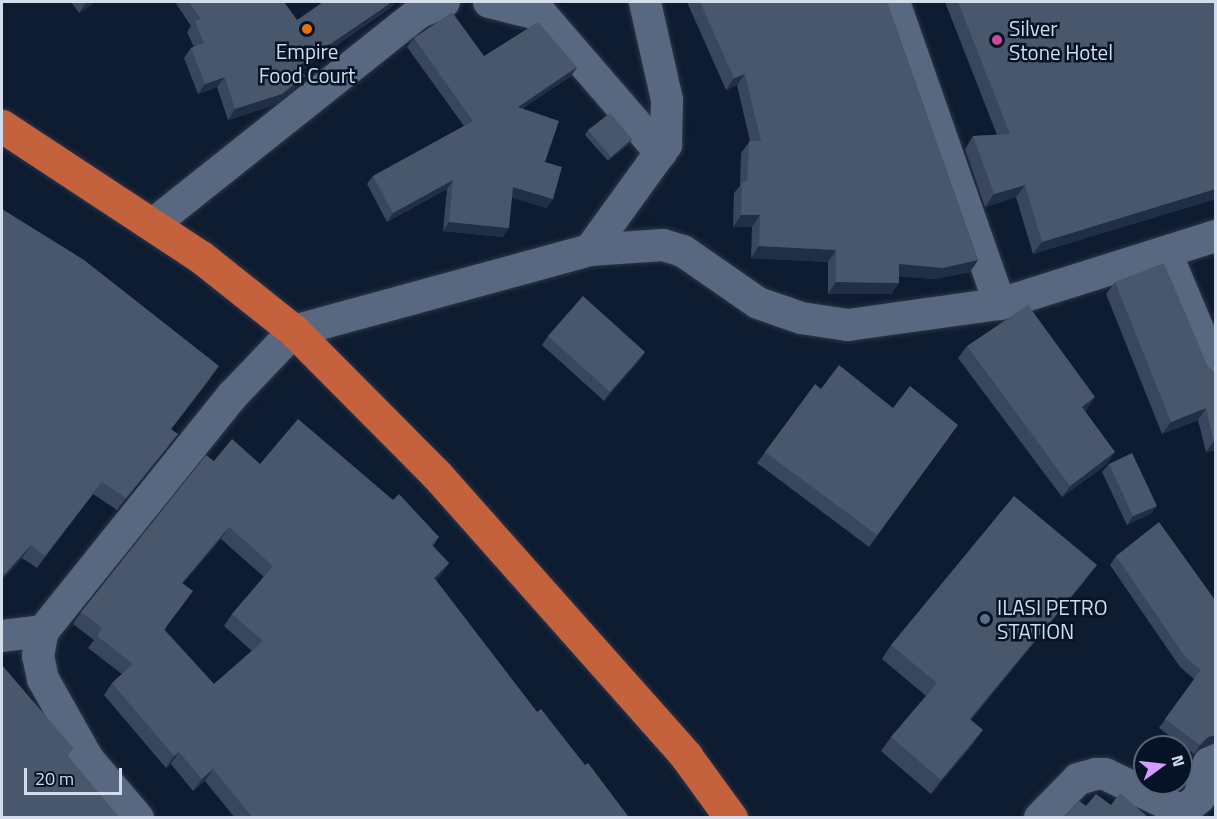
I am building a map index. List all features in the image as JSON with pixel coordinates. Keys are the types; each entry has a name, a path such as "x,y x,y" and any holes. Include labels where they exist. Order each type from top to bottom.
{"highway":[{"path":"2,126 201,257 294,331 436,474 686,756 731,818"}],"street":[{"path":"152,225 420,12 444,2"},
{"path":"489,2 542,15 661,153"},
{"path":"590,250 661,153 668,128 667,100 645,2"},
{"path":"894,2 1000,304"},
{"path":"138,818 88,759 44,679 38,656 42,631 233,394 294,331 590,250 675,247 758,303 801,318 834,324 939,315 1000,304 1215,236"},
{"path":"1166,253 1215,372"},
{"path":"2,636 42,631"},
{"path":"1040,818 1078,779 1096,774 1105,774 1180,810 1187,808 1198,798 1209,763 1215,760"}],"building":[{"path":"189,2 284,2 297,20 323,2 392,2 298,66 305,76 282,94 235,109 225,77 205,84 191,48 204,43 195,21 201,19"},
{"path":"700,2 887,2 978,260 943,268 899,264 899,283 836,282 836,250 759,246 760,215 741,215 742,182 747,181 749,141 761,141 745,74 734,78"},
{"path":"958,2 1215,2 1215,189 1042,242 1025,185 994,194 973,136 1010,134"},
{"path":"452,12 484,56 538,22 577,67 518,107 559,121 545,162 562,167 553,199 513,187 509,228 449,222 453,180 393,213 373,176 473,121 414,38"},
{"path":"610,113 632,139 611,157 588,130"},
{"path":"2,209 84,260 219,366 171,429 178,434 126,498 102,482 45,556 31,545 5,574 2,571"},
{"path":"1164,263 1208,367 1215,373 1214,441 1206,408 1171,422 1115,282"},
{"path":"583,296 645,352 610,392 548,336"},
{"path":"1028,305 1095,397 1082,407 1115,452 1070,486 967,346"},
{"path":"839,365 893,408 910,386 958,425 877,535 765,452 815,384 821,389"},
{"path":"298,419 393,500 399,494 439,537 431,544 449,563 434,578 537,712 541,709 585,765 588,763 628,816 626,818 253,818 213,769 202,779 179,752 174,756 112,683 133,664 97,636 102,628 81,612 206,455 214,461 232,439 260,464","holes":["229,527 273,566 232,614 263,641 214,684 164,630 193,591 182,583"]},
{"path":"1132,453 1157,506 1133,516 1109,464"},
{"name":"ILASI PETRO STATION","path":"1014,496 1097,565 970,719 983,730 941,780 891,737 937,683 891,645"},
{"path":"1159,522 1215,600 1215,735 1208,737 1200,745 1193,740 1193,735 1187,735 1165,719 1201,670 1186,658 1116,556"},
{"path":"2,665 74,749 67,755 120,818 2,818"},
{"path":"1120,793 1149,818 1063,818 1079,801 1086,806 1096,794 1111,805"}],"place":[{"name":"Empire Food Court","path":"307,29"},
{"name":"Silver Stone Hotel","path":"997,40"},
{"name":"ILASI PETRO STATION","path":"985,619"}]}
